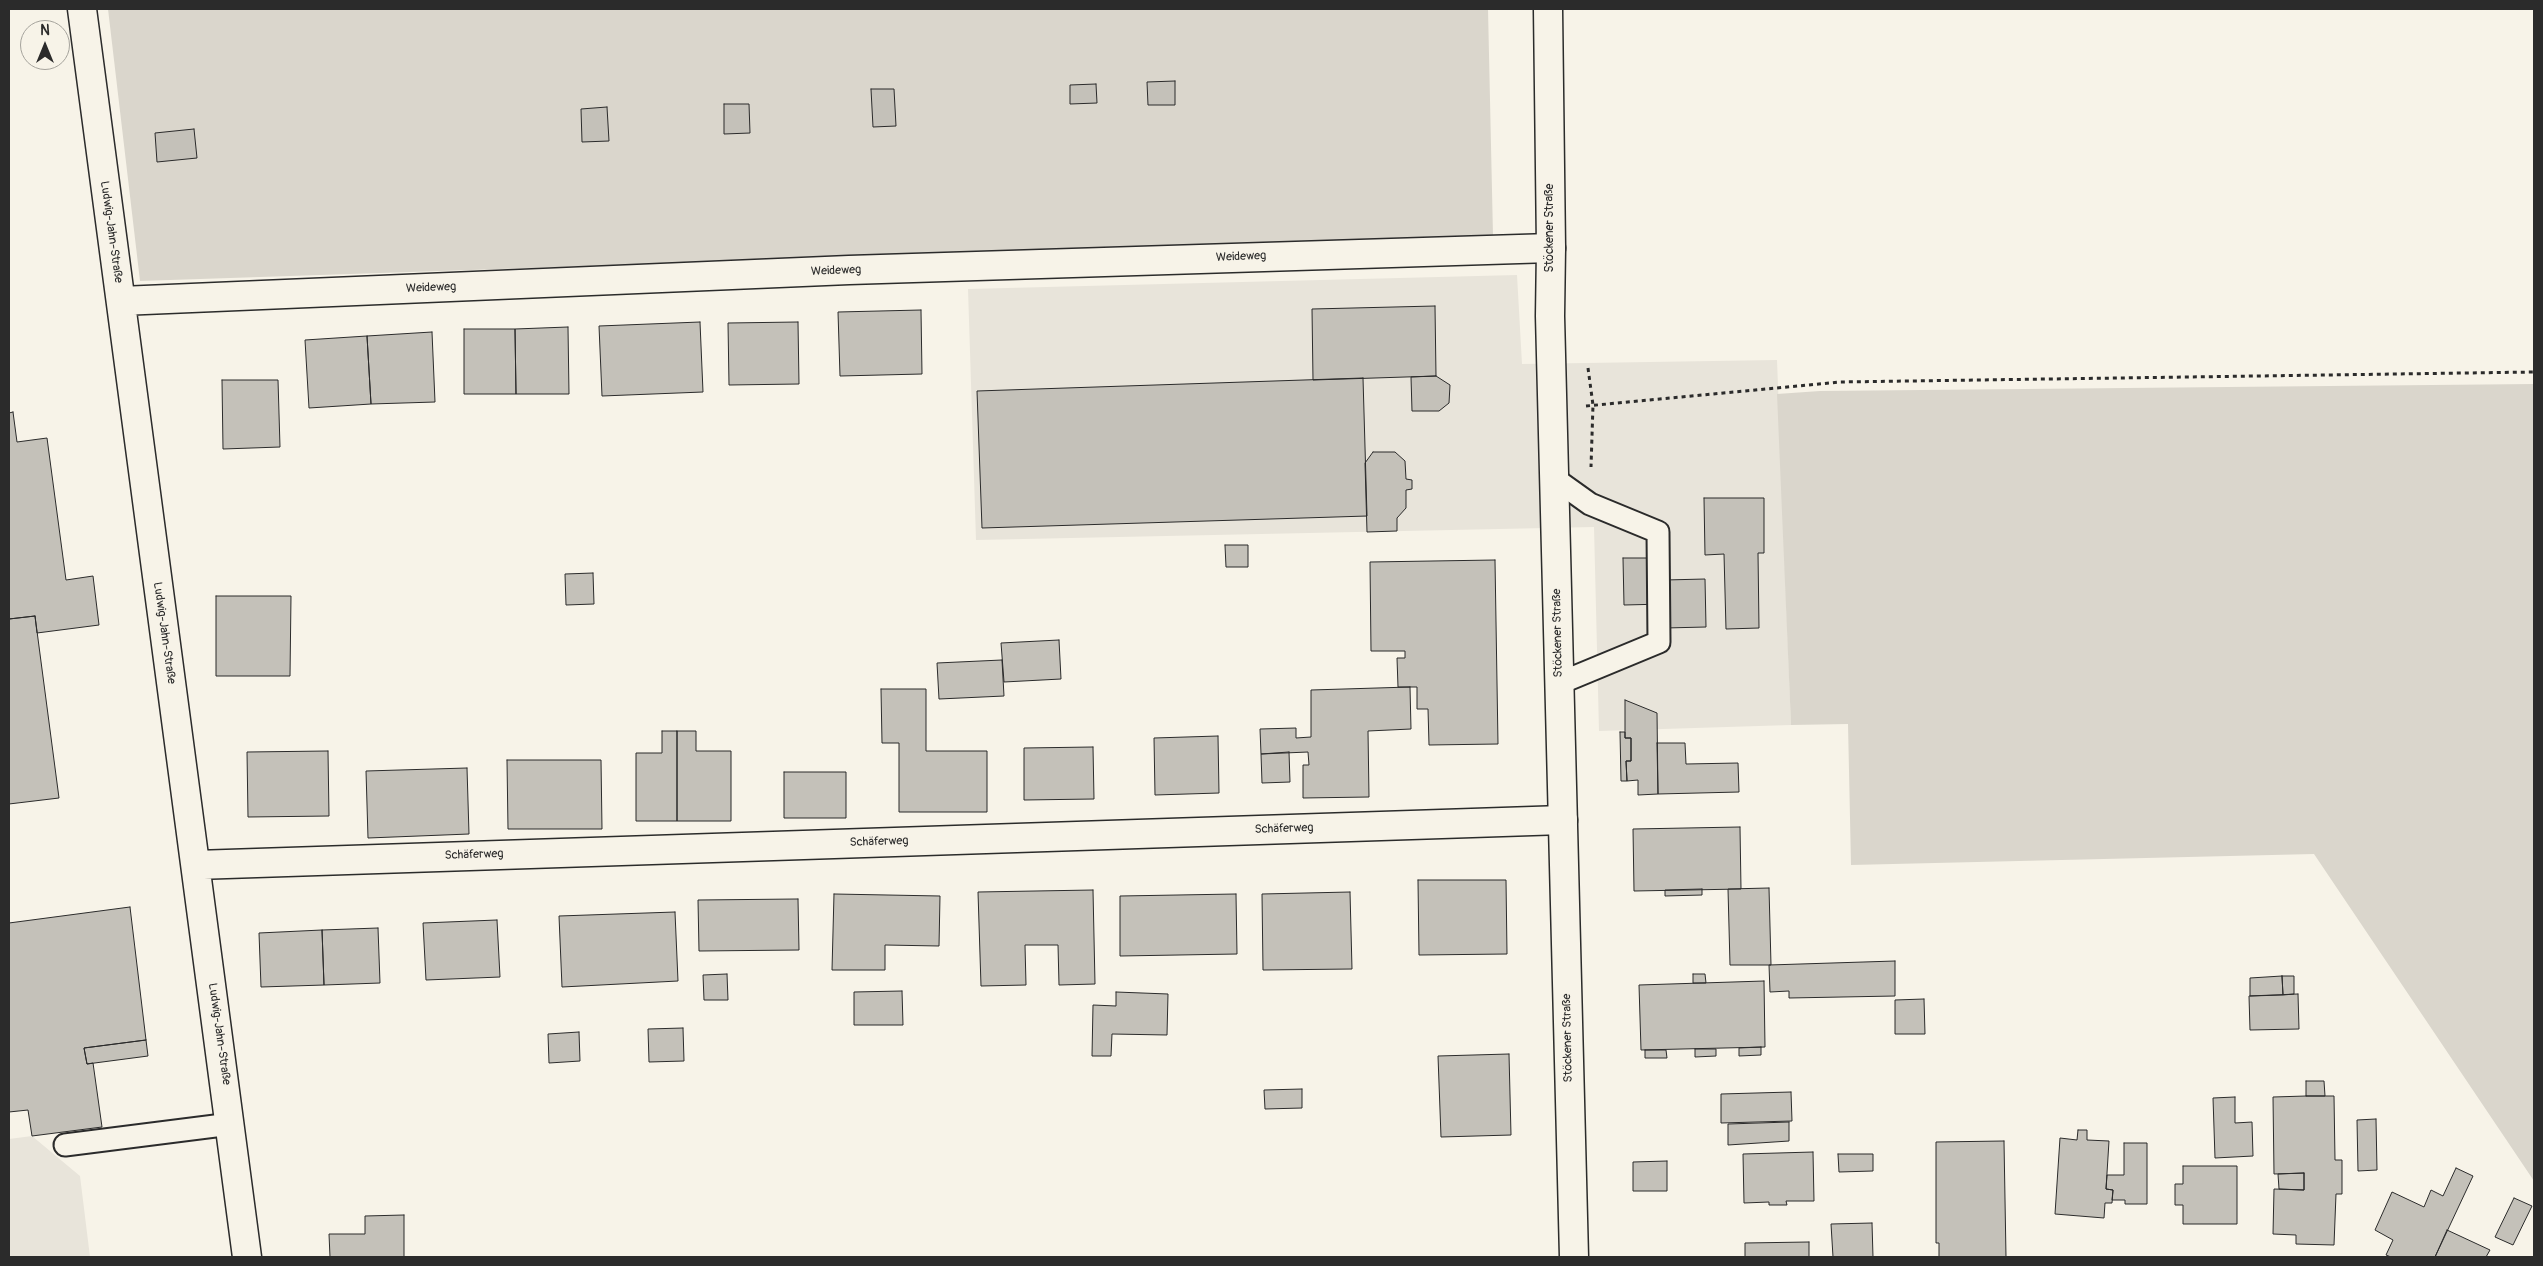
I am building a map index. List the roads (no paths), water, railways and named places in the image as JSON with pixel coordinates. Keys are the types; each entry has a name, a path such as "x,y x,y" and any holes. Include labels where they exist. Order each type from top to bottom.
{"street":[{"name":"Ludwig-Jahn-Straße","path":"82,9 108,220 121,301 231,1124 247,1257"},
{"name":"Stöckener Straße","path":"1548,9 1550,316 1574,1257"},
{"name":"Weideweg","path":"121,301 849,270 1551,248"},
{"name":"Schäferweg","path":"196,865 1563,820"}],"lane":[{"path":"1555,479 1590,504 1658,532 1659,642 1560,683"},
{"path":"65,1145 231,1124"}]}
